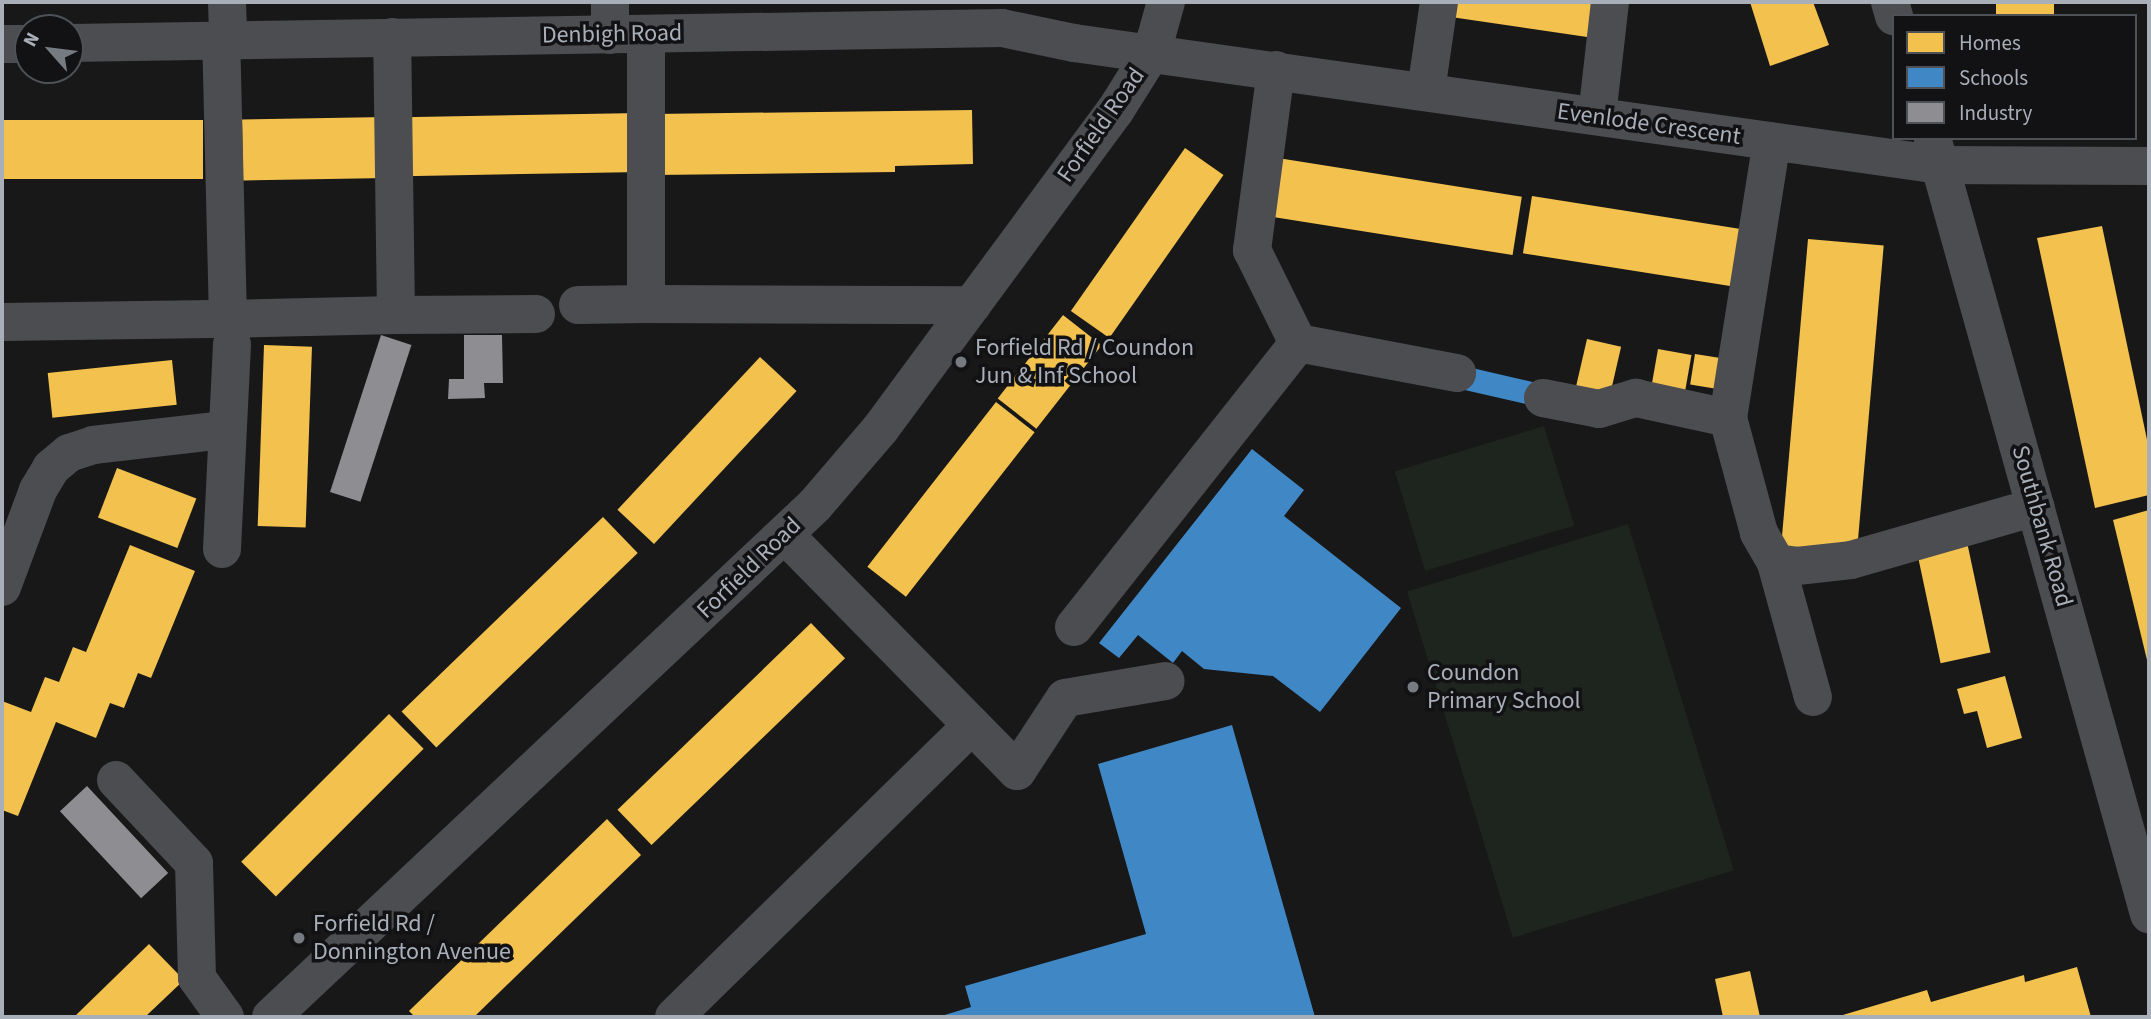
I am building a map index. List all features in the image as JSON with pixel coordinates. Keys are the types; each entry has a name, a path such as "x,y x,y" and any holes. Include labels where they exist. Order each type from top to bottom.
{"street":[{"path":"222,549 230,332 225,39 227,2"},
{"name":"Forfield Road","path":"271,1017 785,535 881,428 1115,111 1152,52 1166,2"},
{"path":"1426,91 1439,2"},
{"path":"1597,116 1610,2"},
{"name":"Denbigh Road","path":"84,43 392,37 622,23 897,16 1002,28 1152,52"},
{"path":"622,23 646,304"},
{"path":"392,37 396,315"},
{"name":"Evenlode Crescent","path":"1152,52 1772,141 2149,166"},
{"path":"1276,70 1252,250 1298,343"},
{"path":"1772,141 1728,418 1759,533 1776,562 1813,697"},
{"name":"Southbank Road","path":"1937,152 2149,914"},
{"path":"578,305 972,304"},
{"path":"2,322 230,332 396,315 536,314"},
{"path":"1298,343 1457,373"},
{"path":"1074,627 1298,343"},
{"path":"1543,398 1599,409 1636,398 1728,418"},
{"path":"2,587 38,489 51,468 69,453 93,445 225,430"},
{"path":"1776,562 1797,565 1851,560 2036,507"},
{"path":"785,535 1017,771 1065,698 1166,681"},
{"path":"674,1017 972,725"},
{"path":"116,780 194,863 197,978 225,1017"}],"shaded area":[{"path":"1544,426 1574,525 1425,571 1395,472"},
{"path":"1628,524 1734,870 1513,938 1407,592"}],"building: Homes":[{"path":"1453,2 1600,2 1594,38 1451,17"},
{"path":"1750,2 1813,2 1829,45 1770,66"},
{"path":"1996,2 2054,2 2054,14 1996,14"},
{"path":"972,110 973,164 895,166 895,172 655,175 654,114"},
{"path":"641,113 642,172 403,176 402,117"},
{"path":"386,117 387,178 243,181 242,120"},
{"path":"2,120 203,120 203,179 2,179"},
{"path":"1185,148 1224,175 1109,338 1071,311"},
{"path":"1265,156 1522,197 1513,255 1256,214"},
{"path":"1532,196 1750,231 1741,288 1523,253"},
{"path":"2102,226 2149,449 2149,495 2095,508 2037,238"},
{"path":"1808,239 1884,246 1856,559 1781,553"},
{"path":"1063,315 1102,345 1036,429 998,399"},
{"path":"1587,339 1621,347 1608,402 1574,395"},
{"path":"264,345 312,347 306,528 258,526"},
{"path":"1658,349 1691,355 1684,395 1651,389"},
{"path":"1695,354 1732,360 1727,390 1690,385"},
{"path":"760,357 797,391 654,544 617,510"},
{"path":"172,360 177,405 52,418 48,373"},
{"path":"996,402 1035,432 906,597 867,567"},
{"path":"117,468 196,498 177,548 98,517"},
{"path":"2149,510 2149,664 2148,664 2113,520"},
{"path":"603,517 638,553 436,747 402,712"},
{"path":"1967,542 1990,653 1941,663 1917,553"},
{"path":"130,545 195,571 151,678 138,673 124,708 110,703 96,738 56,722 18,816 2,810 2,701 31,712 45,677 59,682 73,647 86,652"},
{"path":"811,623 845,658 652,845 617,810"},
{"path":"2005,676 2022,738 1987,748 1977,711 1964,714 1957,689"},
{"path":"389,714 424,749 276,896 241,862"},
{"path":"607,819 641,855 474,1017 415,1017 409,1011"},
{"path":"149,944 184,980 145,1017 74,1017"},
{"path":"2077,967 2091,1017 1836,1017 1927,990 1931,1002 2024,975 2025,982"},
{"path":"1750,971 1760,1017 1723,1017 1715,979"}],"building: Schools":[{"path":"1459,365 1545,385 1540,407 1454,387"},
{"path":"1252,449 1304,490 1284,516 1401,608 1320,712 1273,676 1204,669 1182,651 1173,663 1138,635 1119,658 1099,643"},
{"path":"1232,725 1315,1017 938,1017 971,1007 965,986 1146,934 1098,764"}],"building: Industry":[{"path":"381,335 411,345 360,502 330,492"},
{"path":"464,335 502,335 503,383 484,383 485,398 448,399 449,379 464,379"},
{"path":"87,786 168,873 141,898 60,811"}],"place":[{"name":"Forfield Rd / Coundon Jun & Inf School","path":"961,362"},
{"name":"Coundon Primary School","path":"1413,687"},
{"name":"Forfield Rd / Donnington Avenue","path":"299,938"}]}
